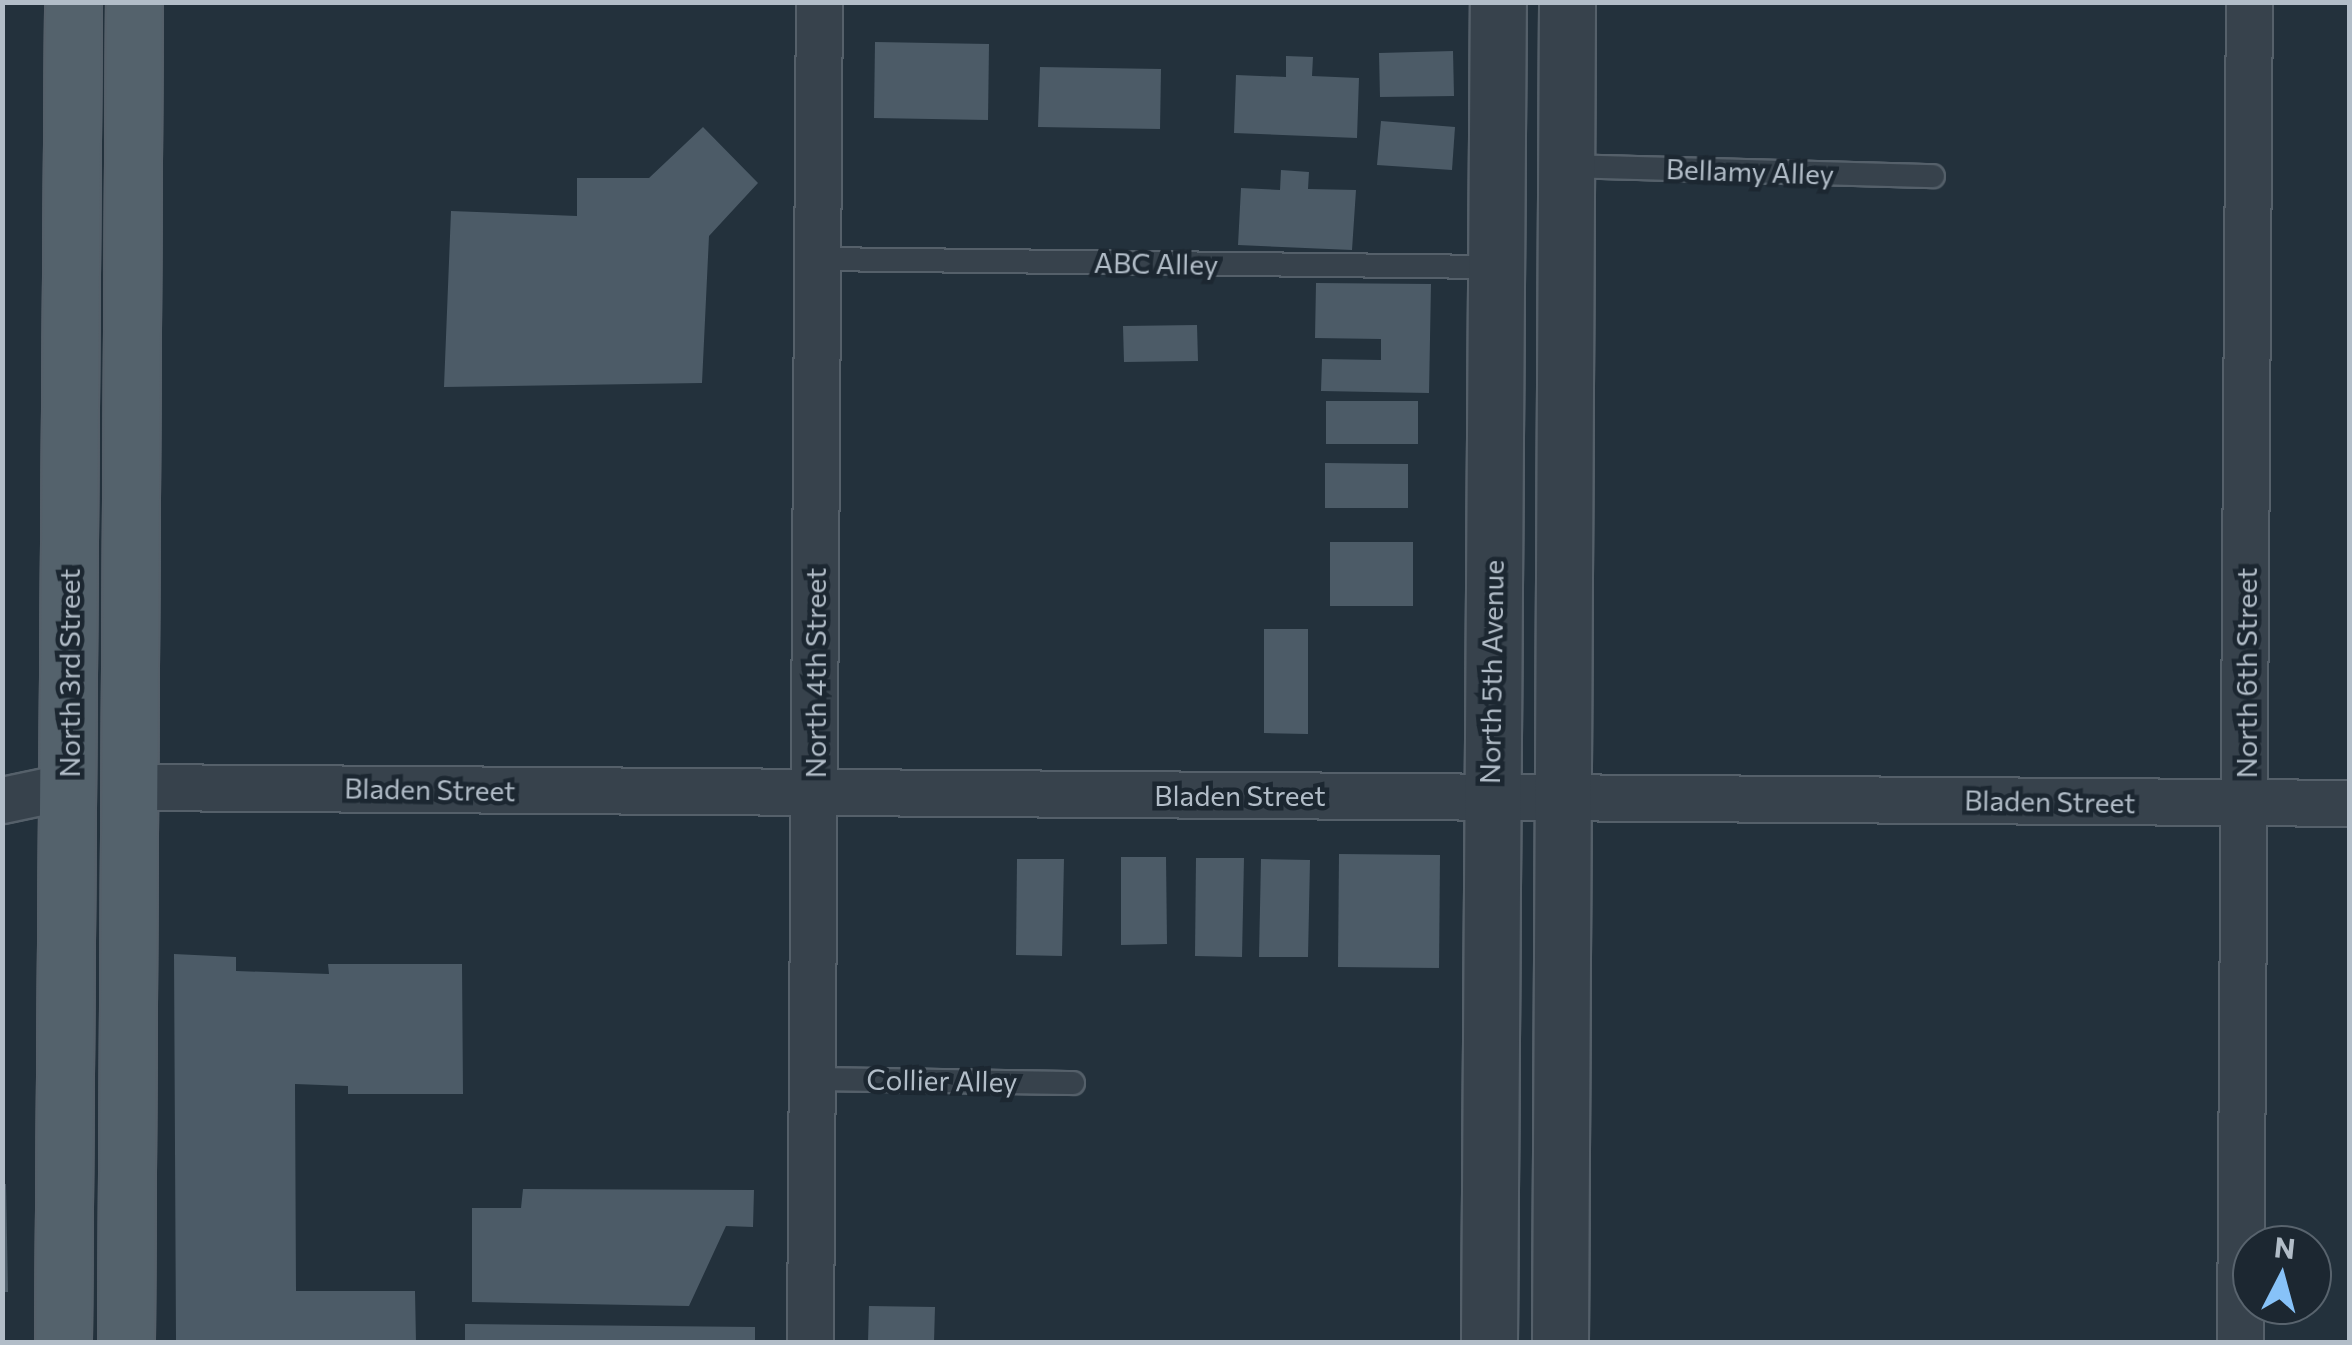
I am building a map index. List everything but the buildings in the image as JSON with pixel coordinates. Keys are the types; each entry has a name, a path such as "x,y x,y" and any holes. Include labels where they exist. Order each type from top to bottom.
{"main road":[{"name":"North 3rd Street","path":"64,1342 73,2"},
{"path":"126,1342 134,2"}],"street":[{"name":"North 4th Street","path":"810,1342 819,2"},
{"name":"North 5th Avenue","path":"1489,1342 1498,2"},
{"path":"1560,1342 1566,796 1567,2"},
{"name":"North 6th Street","path":"2240,1342 2250,2"},
{"path":"2,800 68,786"},
{"name":"Bladen Street","path":"130,786 2350,803"}],"lane":[{"name":"Bellamy Alley","path":"1566,166 1934,176"},
{"name":"ABC Alley","path":"817,259 1496,266"},
{"name":"Collier Alley","path":"812,1079 1073,1084"}]}
